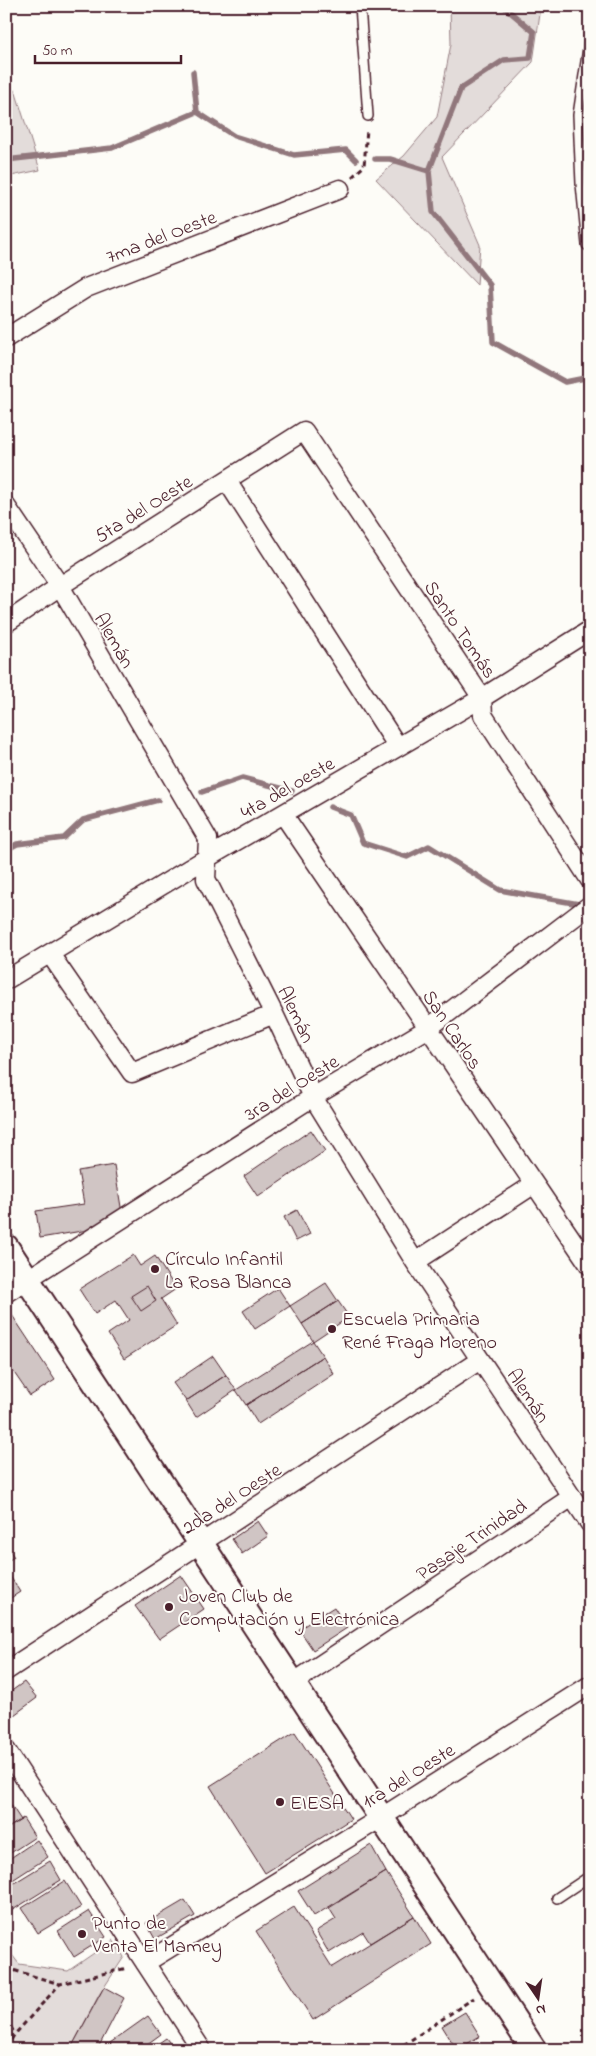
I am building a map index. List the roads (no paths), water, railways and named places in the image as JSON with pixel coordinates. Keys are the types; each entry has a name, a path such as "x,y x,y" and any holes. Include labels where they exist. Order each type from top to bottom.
{"main road":[{"path":"6,1246 14,1284 293,1683 516,2050"},
{"path":"196,1546 377,1820 534,2050"}],"street":[{"name":"7ma del Oeste","path":"6,338 86,288 340,189"},
{"name":"5ta del Oeste","path":"6,623 60,586 304,431"},
{"name":"Santo Tomás","path":"304,431 482,698 483,715 590,880"},
{"path":"227,481 398,747"},
{"name":"Alemán","path":"6,506 60,586 208,839 206,879 274,1014 313,1098 415,1262 590,1524"},
{"name":"4ta del oeste","path":"6,980 207,858 482,698 590,630"},
{"name":"San Carlos","path":"283,814 427,1029 590,1266"},
{"name":"3ra del Oeste","path":"14,1284 427,1029 590,905"},
{"path":"50,954 132,1073 274,1014"},
{"path":"415,1262 533,1185"},
{"name":"2da del Oeste","path":"6,1671 480,1360"},
{"name":"Pasaje Trinidad","path":"293,1683 572,1497"},
{"name":"1ra del Oeste","path":"146,1963 377,1820 590,1684"},
{"path":"6,1750 202,2050"}],"lane":[{"path":"360,6 368,116"},
{"path":"590,35 578,115 581,184 587,245 590,247"},
{"path":"557,1898 590,1876"}],"waterway":[{"path":"503,6 534,32 530,58 504,60 461,88 429,171 433,212 490,285 493,342 565,382 590,377"},
{"path":"193,72 197,112"},
{"path":"6,160 112,148 197,112 234,136 294,155 346,150 356,160"},
{"path":"375,159 390,159 429,171"},
{"path":"202,792 242,778 292,791"},
{"path":"6,850 17,844 64,838 83,820 158,800"},
{"path":"330,807 351,815 363,843 407,857 429,846 500,890 579,904"}],"place":[{"name":"Círculo Infantil La Rosa Blanca","path":"155,1269"},
{"name":"Escuela Primaria René Fraga Moreno","path":"332,1329"},
{"name":"Joven Club de Computación y Electrónica","path":"169,1607"},
{"name":"EIESA","path":"280,1802"},
{"name":"Punto de Venta El Mamey","path":"82,1934"}]}
